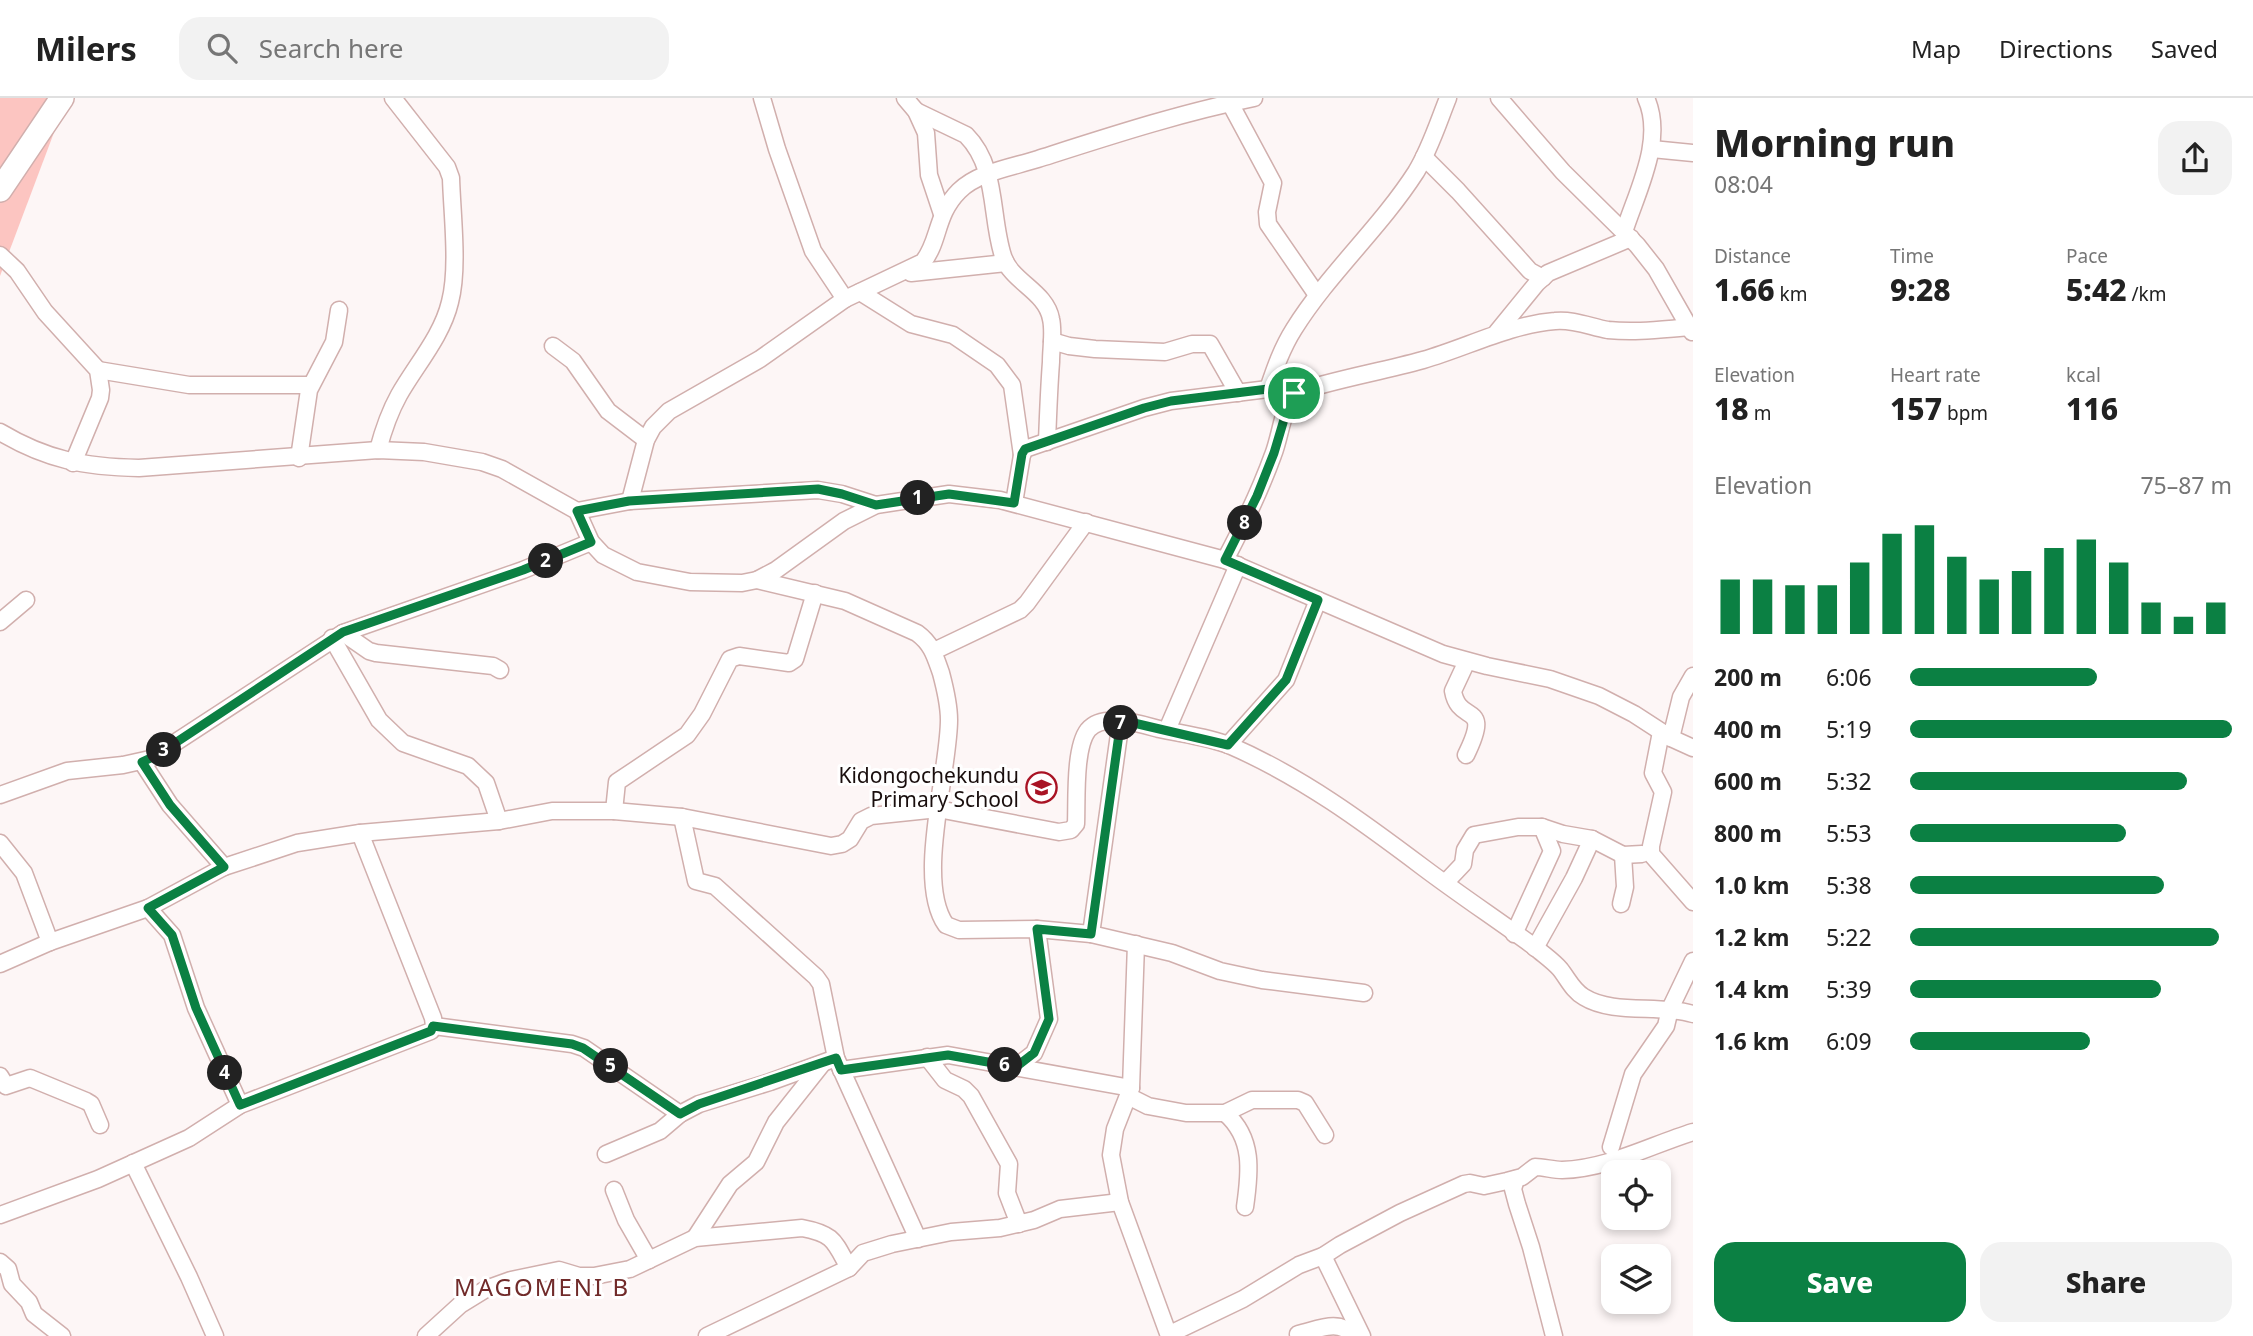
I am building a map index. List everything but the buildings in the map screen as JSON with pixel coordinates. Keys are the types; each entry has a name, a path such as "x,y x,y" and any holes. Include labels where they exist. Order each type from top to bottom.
{"main road":[{"path":"0,190 62,98"}],"street":[{"path":"378,450 387,419 399,395 439,331 452,290 451,178 447,167 393,98"},
{"path":"762,98 813,251 845,299"},
{"path":"905,98 916,111 928,138 929,175 942,214"},
{"path":"629,501 646,440 653,427 669,411 760,359 845,299 917,267 927,257 942,214 964,186 989,174 1136,127 1254,98"},
{"path":"1268,389 1292,331 1317,295 1385,212 1424,157 1448,98"},
{"path":"1022,454 1025,449 1171,401 1268,389 1294,393 1423,360 1471,345 1497,332 1557,321 1628,331 1692,329 1656,269 1627,235 1563,172 1499,98"},
{"path":"1497,332 1543,278 1627,235 1652,149 1651,108 1646,98"},
{"path":"1230,103 1273,183 1267,212 1268,224 1317,295"},
{"path":"916,111 966,135 989,174 1003,257 1046,305 1052,322 1047,442"},
{"path":"1652,149 1693,153"},
{"path":"1424,157 1531,271 1543,278"},
{"path":"0,255 18,271 45,312 98,370 100,398 73,463"},
{"path":"899,275 1006,263"},
{"path":"860,292 911,324 953,335 996,365 1012,385 1022,454 1014,503"},
{"path":"299,458 310,385 334,342 339,310"},
{"path":"1052,341 1095,349 1165,352 1192,344 1210,344 1238,393"},
{"path":"553,346 573,361 608,411 646,440"},
{"path":"98,370 188,384 310,385"},
{"path":"1167,730 1274,453 1294,393"},
{"path":"0,432 24,447 73,463 100,467 139,468 378,450 424,452 482,462 502,469 577,511 591,542 603,555 637,572 690,582 742,583 757,580 776,570 844,522 876,505 949,494 1014,503 1232,563 1422,646 1467,662 1575,686 1620,706 1666,735 1693,748"},
{"path":"577,511 629,501 818,489 876,505"},
{"path":"934,651 1011,616 1027,603 1086,522"},
{"path":"0,795 67,771 142,762 157,755 338,635 523,570 591,542"},
{"path":"757,580 845,601 917,633 927,640 934,651 943,680 949,722 938,809 933,886 946,925 973,930 1037,929 1091,934 1172,953 1220,971 1262,980 1364,993"},
{"path":"614,811 617,782 687,735 702,714 730,659 739,656 789,663 794,659 815,593"},
{"path":"0,621 26,600"},
{"path":"1228,745 1286,680 1318,600"},
{"path":"338,635 376,653 493,666 500,670"},
{"path":"338,635 379,720 403,743 468,765 486,783 499,821"},
{"path":"1466,755 1478,723 1476,718 1457,703 1453,691 1467,662"},
{"path":"1693,676 1681,697 1653,773 1663,792 1651,846 1651,854 1693,902"},
{"path":"1091,934 1121,720"},
{"path":"0,964 50,942 148,908 224,867 296,843 360,833 499,821 552,811 614,811 682,817 831,846 846,842 860,821 871,816 938,809 1059,832 1071,830 1076,824 1083,739 1089,728 1121,720 1228,745 1315,790 1555,963 1581,996 1605,1005 1670,1009 1693,1014"},
{"path":"142,762 170,805 224,867"},
{"path":"682,817 696,881 715,886 821,984 833,1064 918,1239"},
{"path":"1446,882 1463,864 1465,850 1474,835 1518,827 1542,827 1592,839 1623,855 1642,853"},
{"path":"1514,933 1552,851 1542,827"},
{"path":"0,1215 76,1188 189,1138 240,1105 431,1031 433,1018 360,833"},
{"path":"1535,948 1574,878 1592,839"},
{"path":"0,843 24,873 50,942"},
{"path":"1621,904 1625,887 1623,855"},
{"path":"148,908 172,935 196,1008 240,1105"},
{"path":"1016,1067 1034,1053 1049,1019 1037,929"},
{"path":"1136,944 1134,1056 1129,1092 1111,1145 1120,1202 1170,1335 1243,1299 1298,1265 1323,1256 1436,1195 1469,1183 1484,1186 1516,1179 1535,1167 1563,1170 1585,1167 1624,1157 1693,1132"},
{"path":"1611,1147 1633,1074 1666,1026 1670,1009 1693,961"},
{"path":"433,1026 572,1044 583,1048 680,1114"},
{"path":"606,1154 660,1131 680,1114 699,1104 833,1064 957,1056 1129,1092 1148,1106 1171,1112 1225,1112 1237,1109 1249,1101 1298,1100 1305,1104 1325,1135"},
{"path":"927,1057 945,1080 971,1096 1009,1164 1007,1194 1019,1224"},
{"path":"695,1238 730,1184 756,1162 776,1122 833,1064"},
{"path":"0,1076 6,1086 30,1078 86,1101 91,1104 100,1125"},
{"path":"1225,1112 1239,1126 1247,1158 1250,1173 1245,1207"},
{"path":"133,1163 184,1265 215,1336"},
{"path":"1516,1179 1513,1189 1554,1336"},
{"path":"614,1190 626,1220 649,1260"},
{"path":"707,1336 849,1268 863,1252 918,1239 1019,1224 1060,1209 1120,1202"},
{"path":"426,1336 460,1305 499,1284 559,1270 579,1276 594,1276 630,1269 695,1238 780,1229 809,1229 832,1238 849,1268"},
{"path":"1323,1256 1362,1336"},
{"path":"0,1262 8,1269 12,1284 28,1300 34,1314 62,1336"},
{"path":"1298,1265 1329,1273"},
{"path":"1298,1334 1338,1325 1349,1330 1354,1336"}],"shaded area":[{"path":"0,98 67,98 0,276"}],"place":[{"name":"Kidongochekundu Primary School","path":"1042,787"}],"district":[{"name":"MAGOMENI B","path":"542,1286"}],"route":[{"path":"1268,389 1294,393 1257,496 1225,560 1318,600 1302,644 1286,680 1228,745 1121,720 1091,934 1037,929 1049,1019 1034,1053 1016,1067 938,1055 841,1070 836,1058 699,1104 680,1114 590,1051 572,1044 433,1026 431,1031 240,1105 196,1008 172,935 148,908 224,867 170,805 142,762 157,755 343,632 523,570 591,542 577,511 629,501 818,489 876,505 949,494 973,495 1014,503 1025,449 1171,401 1268,389"}]}
